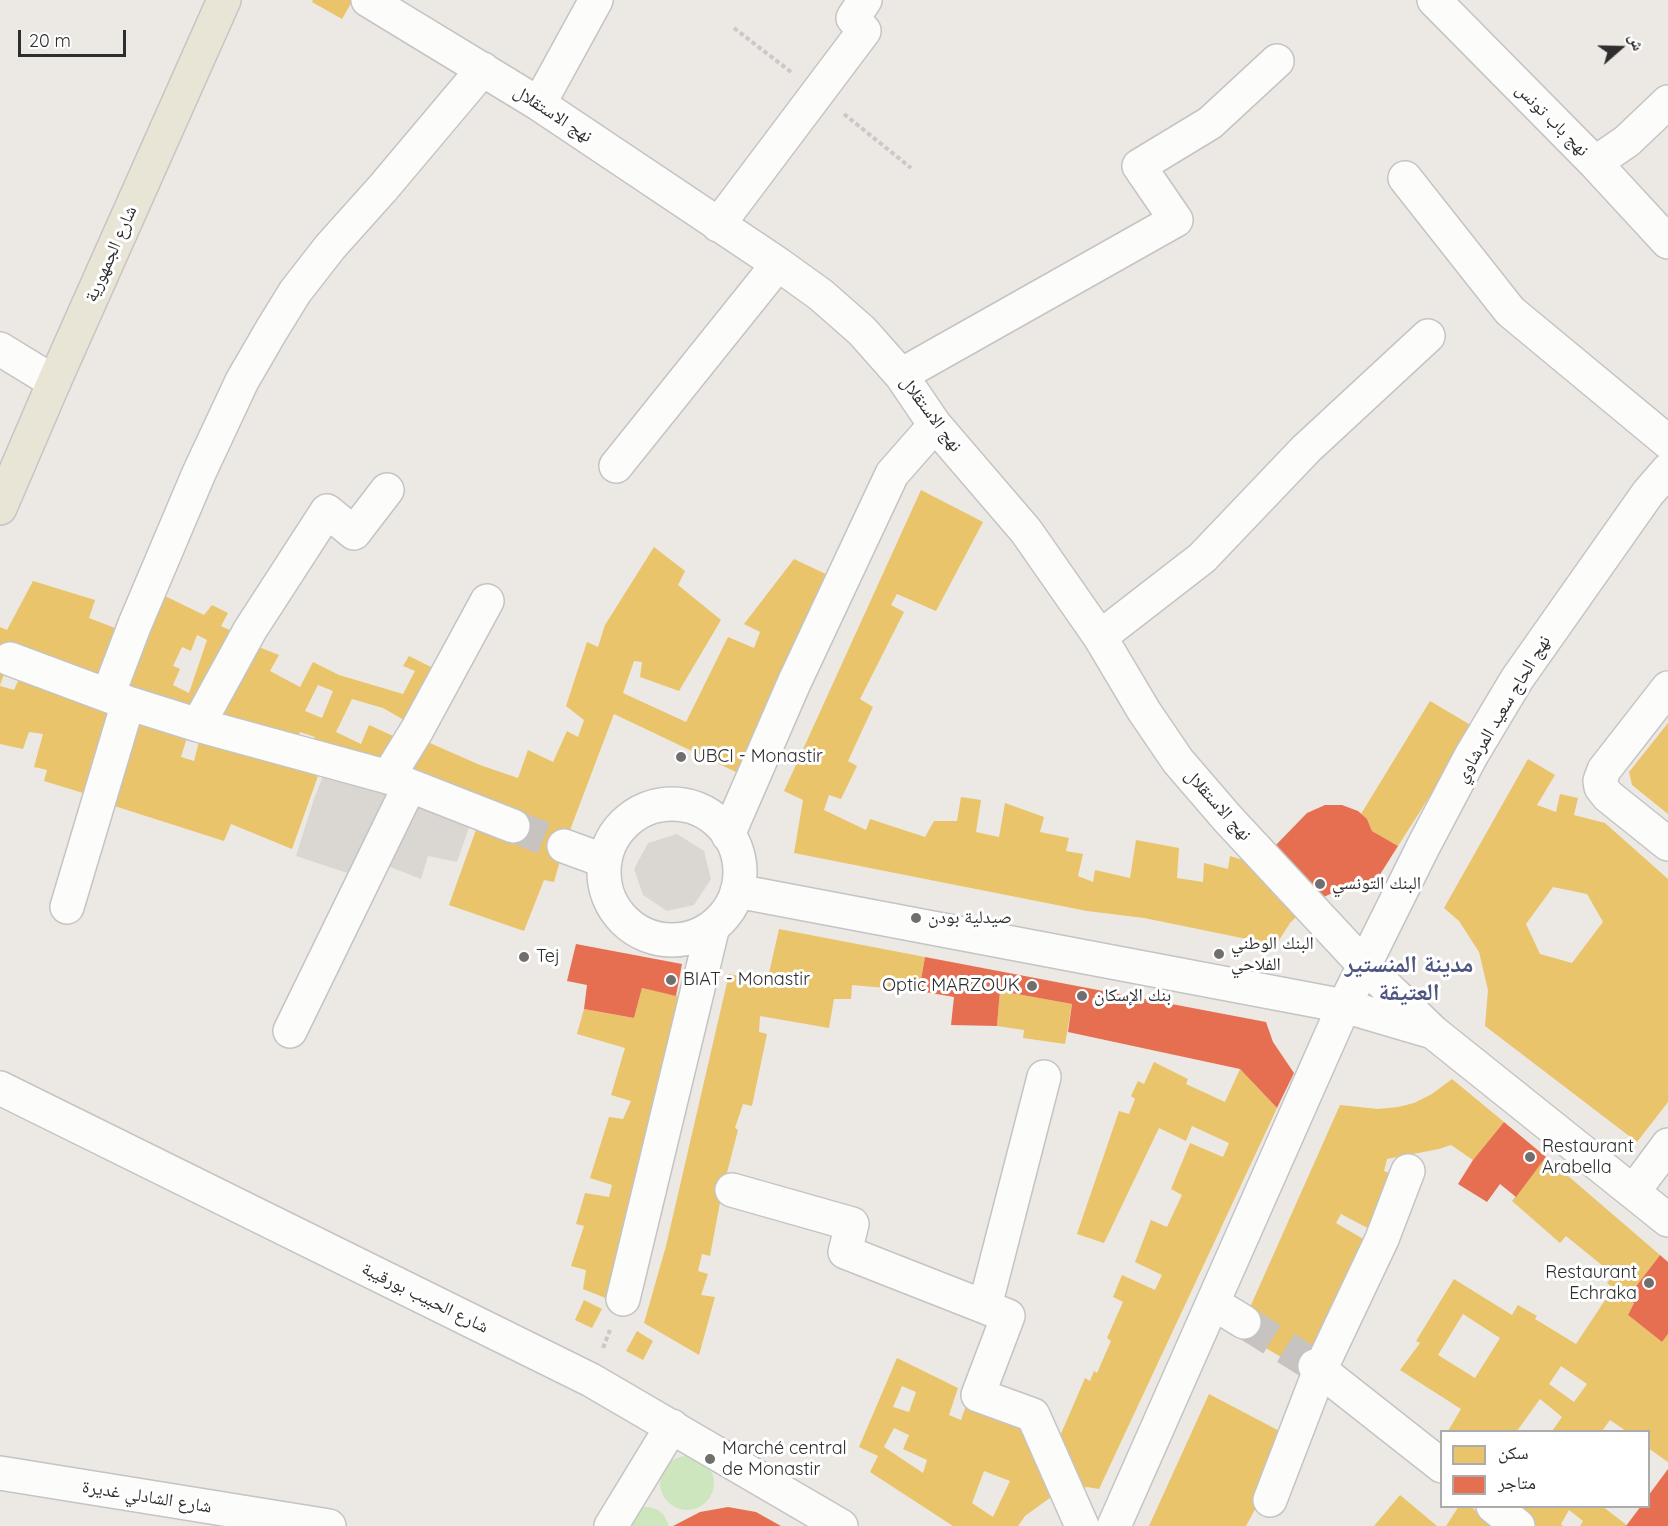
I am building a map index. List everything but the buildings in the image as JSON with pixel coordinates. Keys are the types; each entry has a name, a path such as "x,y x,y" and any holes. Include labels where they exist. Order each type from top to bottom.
{"main road":[{"name":"شارع الجمهورية","path":"0,508 225,0"}],"street":[{"name":"نهج الاستقلال","path":"368,0 539,104 778,264 821,295 854,324 901,375 935,425 1026,531 1100,638 1144,711 1178,761 1228,819 1364,965 1433,1032 1668,1220"},
{"path":"539,104 596,0"},
{"path":"718,225 864,31 852,18 866,0"},
{"name":"نهج باب تونس","path":"1434,0 1595,163 1668,242"},
{"path":"901,375 1176,220 1138,166 1210,123 1277,62"},
{"path":"67,907 135,624 199,473 242,381 295,291 483,69"},
{"path":"1595,163 1627,141 1668,102"},
{"path":"1405,178 1510,311 1668,442"},
{"path":"616,466 778,264"},
{"path":"1100,638 1202,558 1306,449 1428,336"},
{"path":"0,350 54,382"},
{"path":"728,835 794,683 892,474 935,425"},
{"name":"نهج الحاج سعيد المرشاوي","path":"1114,1526 1344,1006 1389,913 1471,756 1517,679 1637,508 1668,470"},
{"path":"198,725 250,630 327,511 354,533 387,490"},
{"path":"290,1031 399,782 417,730 488,601"},
{"path":"10,659 118,699 198,725 399,782 513,826"},
{"path":"1668,688 1604,770 1600,781 1601,787 1608,796 1668,844"},
{"path":"681,804 703,811 722,825 728,835 735,845 740,867 737,891 728,910 713,926 694,936 673,940 652,937 632,927 616,912 607,892 604,871 607,849 618,829 636,814 657,805 681,804"},
{"path":"564,846 605,861"},
{"path":"737,891 1344,1006 1433,1032"},
{"path":"623,1299 713,926"},
{"path":"985,1306 1044,1077"},
{"name":"شارع الحبيب بورقيبة","path":"0,1088 591,1380 841,1526"},
{"path":"1633,1192 1668,1145"},
{"path":"1270,1500 1318,1368 1382,1239 1408,1171"},
{"path":"732,1190 852,1224 844,1252 1008,1316 978,1395 1034,1415 1082,1526"},
{"path":"1213,1303 1244,1322"},
{"path":"1318,1368 1440,1464"},
{"path":"611,1526 672,1426"},
{"name":"شارع الشادلي غديرة","path":"0,1473 329,1526"},
{"path":"1496,1508 1518,1526"}],"path":[{"path":"591,1380 623,1299"}],"green space":[{"path":"687,1456 697,1458 706,1464 712,1473 714,1483 712,1493 706,1502 697,1508 687,1510 677,1508 668,1502 662,1493 660,1483 662,1473 668,1464 677,1458"},
{"path":"642,1507 658,1510 664,1515 669,1526 620,1526"}],"shaded area":[{"path":"327,766 473,816 457,862 428,856 421,879 385,865 378,883 296,856"},
{"path":"677,834 704,851 711,879 694,905 667,911 643,895 634,869 648,843"}],"tunnel":[{"path":"513,826 564,846"},
{"path":"1244,1322 1315,1366"}],"place":[{"name":"UBCI - Monastir","path":"681,757"},
{"name":"البنك التونسي","path":"1320,884"},
{"name":"صيدلية بودن","path":"916,918"},
{"name":"البنك الوطني الفلاحي","path":"1219,954"},
{"name":"Tej","path":"524,957"},
{"name":"BIAT - Monastir","path":"671,980"},
{"name":"Optic MARZOUK","path":"1032,986"},
{"name":"بنك الإسكان","path":"1082,996"},
{"name":"Restaurant Arabella","path":"1530,1157"},
{"name":"Restaurant Echraka","path":"1649,1283"},
{"name":"Marché central de Monastir","path":"710,1459"}],"district":[{"name":"مدينة المنستير العتيقة","path":"1409,979"}]}
